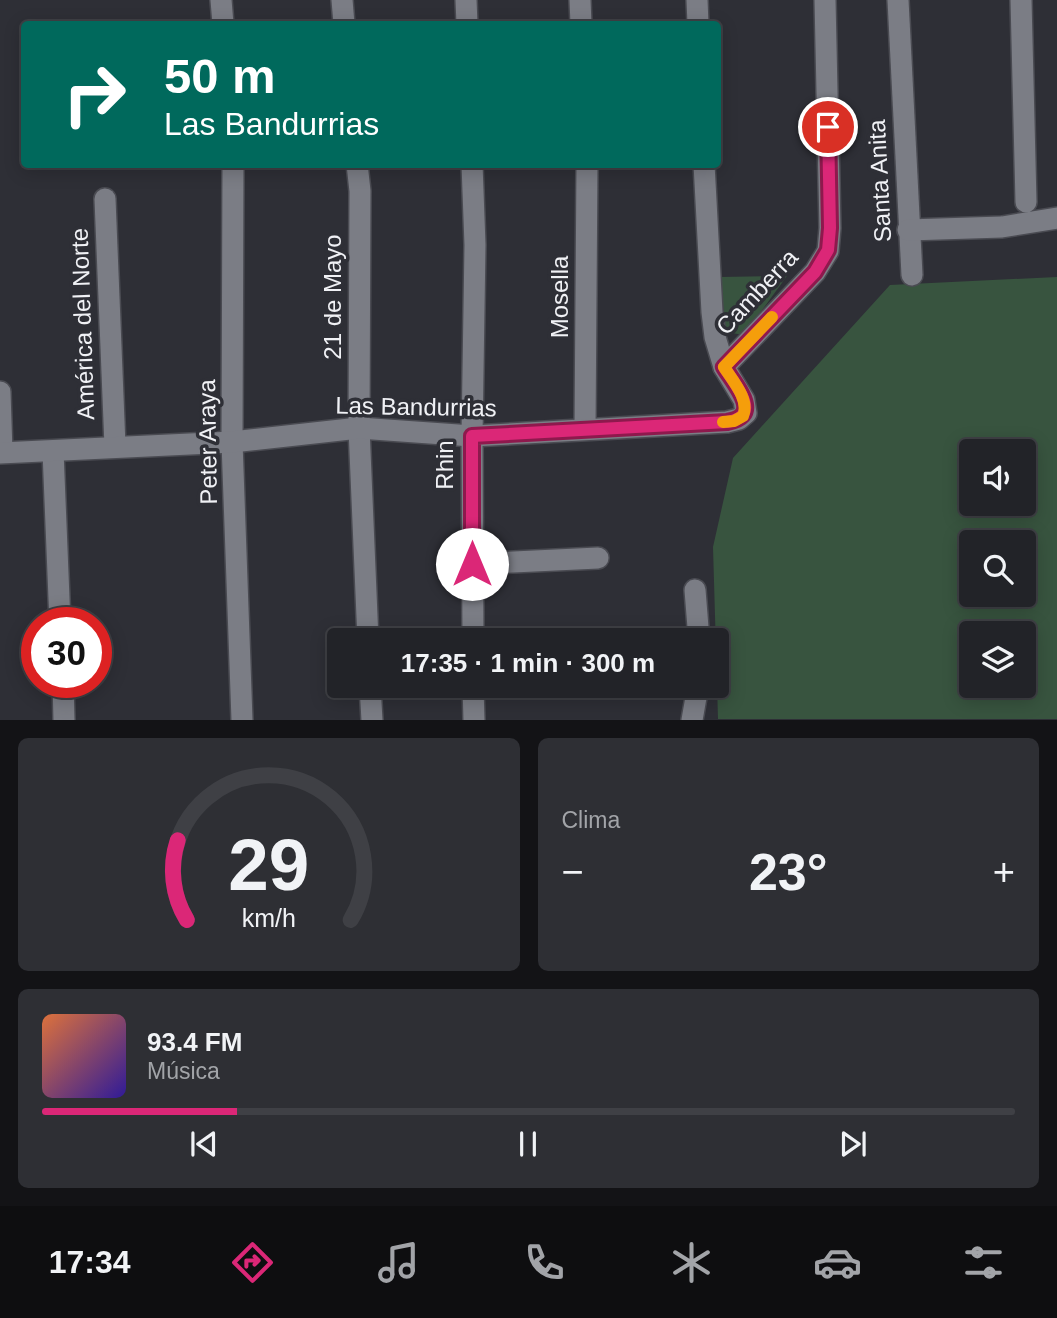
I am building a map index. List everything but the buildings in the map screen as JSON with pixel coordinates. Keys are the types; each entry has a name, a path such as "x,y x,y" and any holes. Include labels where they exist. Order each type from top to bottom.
{"street":[{"path":"222,0 223,21"},
{"path":"342,0 344,21"},
{"path":"466,0 467,21"},
{"path":"580,0 581,21"},
{"path":"697,0 698,21"},
{"name":"Camberra","path":"724,367 815,272 828,250 830,228 825,0"},
{"name":"Santa Anita","path":"898,0 912,275"},
{"path":"1021,0 1026,202"},
{"name":"Peter Araya","path":"233,168 232,442 242,719"},
{"name":"21 de Mayo","path":"357,168 360,191 359,428 367,628"},
{"name":"Rhin","path":"472,168 475,245 473,628"},
{"name":"Mosella","path":"585,429 587,168"},
{"path":"704,168 712,312 715,337 724,367"},
{"name":"América del Norte","path":"104,199 115,446"},
{"path":"908,230 1002,227 1057,218"},
{"name":"Las Bandurrias","path":"1,453 232,442 359,428 472,436 727,422 739,419 746,413 744,400 724,367"},
{"path":"0,392 1,453"},
{"path":"53,451 59,607"},
{"path":"472,564 598,558"},
{"path":"695,590 698,628"},
{"path":"63,698 64,719"},
{"path":"371,698 372,719"},
{"path":"473,698 474,719"},
{"path":"692,719 696,698"}],"green space":[{"path":"787,276 744,335 726,332 720,277"},
{"path":"1057,277 1057,719 718,719 717,698 729,698 729,628 715,628 713,547 733,458 890,285"}],"slow traffic":[{"path":"723,422 734,421 746,413 744,400 724,367 772,317"}],"route":[{"path":"472,564 472,436 727,422 739,419 746,413 744,400 724,367 815,272 828,250 828,127"}]}
